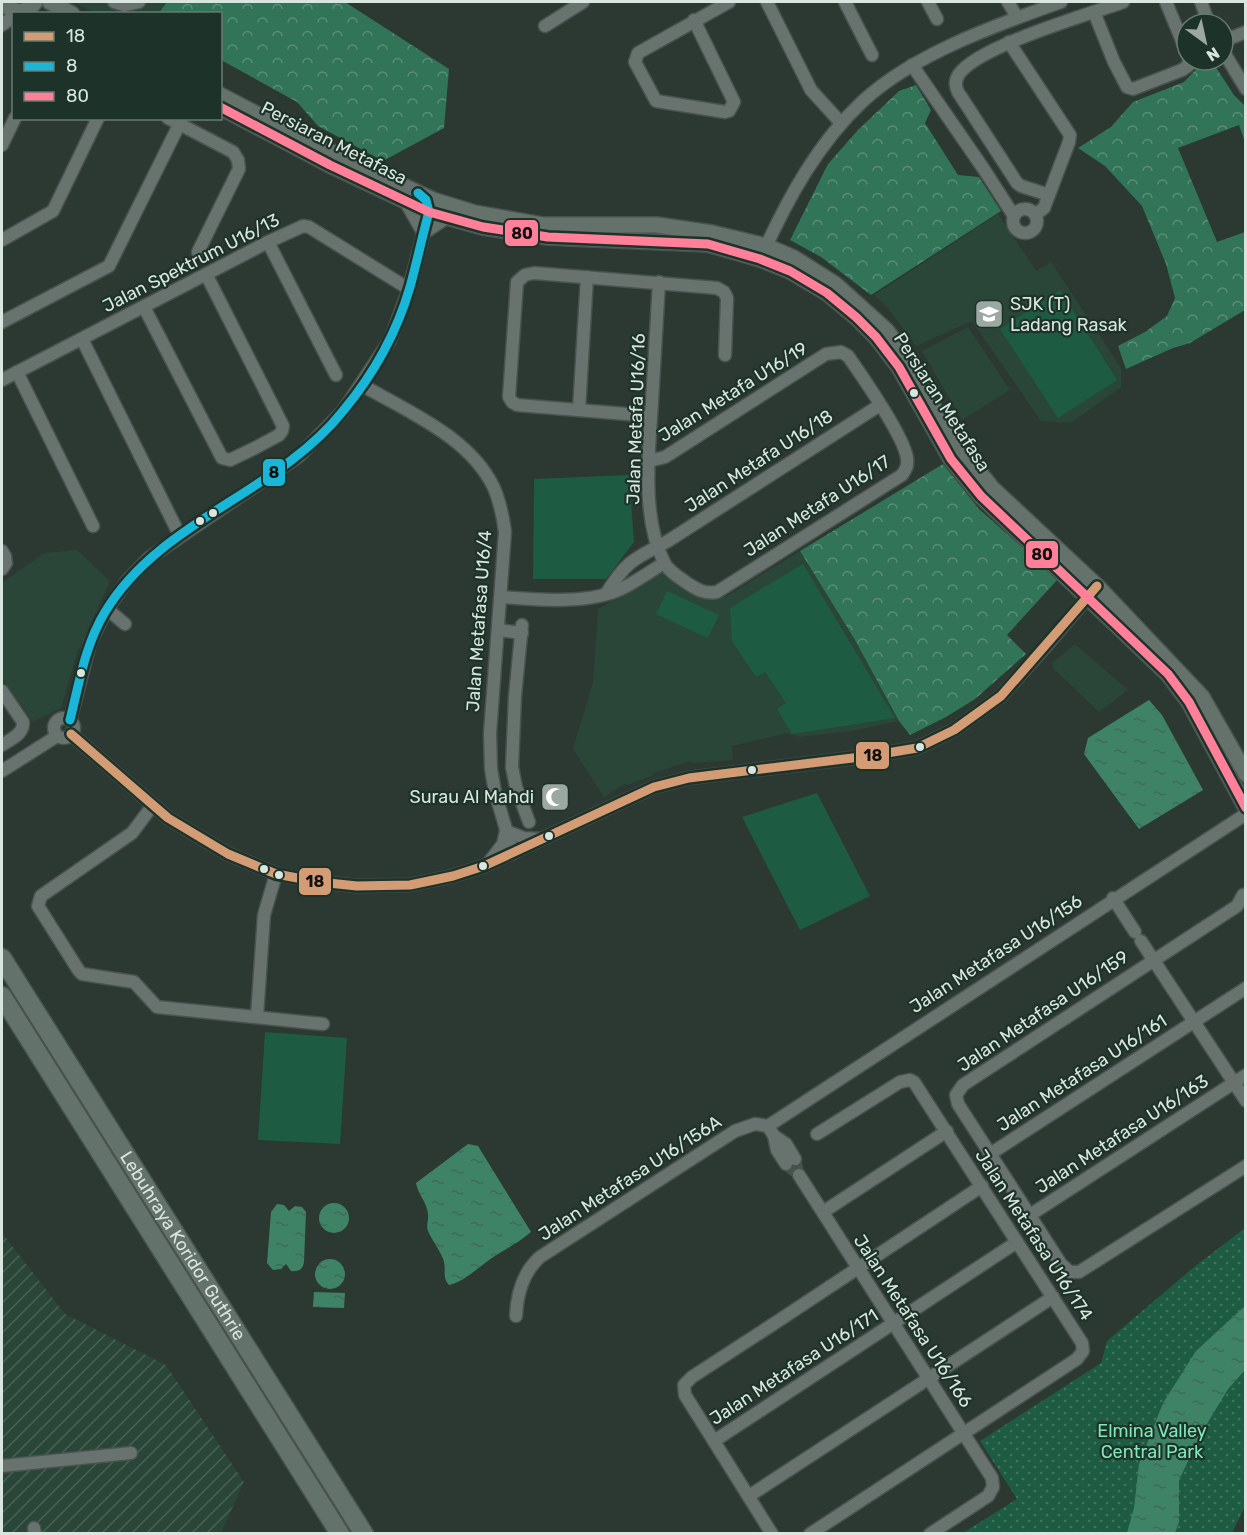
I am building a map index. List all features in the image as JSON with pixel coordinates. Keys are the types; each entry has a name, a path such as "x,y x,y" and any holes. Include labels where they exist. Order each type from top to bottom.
{"highway":[{"name":"Lebuhraya Koridor Guthrie","path":"2,958 364,1533"},
{"name":"Lebuhraya Koridor Guthrie","path":"2,996 340,1533"}],"main road":[{"path":"50,2 68,12"},
{"path":"3,4 12,10 26,11"},
{"name":"Persiaran Metafasa","path":"222,96 413,198"},
{"name":"Persiaran Metafasa","path":"222,108 330,165 413,198 433,200 475,213 543,225 657,225 712,233 763,252 827,293 876,337 899,367 951,459 981,496 1092,592 1202,697 1245,774"},
{"path":"429,212 426,200 413,198 424,231 445,217"},
{"name":"Persiaran Metafasa","path":"429,212 483,227 548,237 708,244 763,252"},
{"name":"Persiaran Metafasa","path":"1092,592 1134,640 1168,674 1190,702 1245,808"}],"street":[{"path":"114,2 124,6 140,2"},
{"path":"545,26 584,2"},
{"path":"694,20 734,102 729,111 656,101 635,62 638,53 694,20 729,2"},
{"path":"767,2 811,90 841,123"},
{"path":"845,2 872,56"},
{"path":"928,2 938,19"},
{"path":"1008,2 1017,18"},
{"path":"763,252 803,174 841,123 864,100 912,65 933,54 1061,2"},
{"path":"1049,195 1017,183 956,87 958,75 963,69 989,52 1009,42 1123,2"},
{"path":"1166,2 1175,26"},
{"path":"1094,12 1114,62 1127,87 1134,89 1177,72"},
{"path":"1009,42 1070,135 1044,208 1035,215"},
{"path":"927,84 933,54"},
{"path":"912,65 1014,216"},
{"path":"1235,72 1245,89"},
{"path":"893,79 927,84"},
{"path":"2,145 14,120"},
{"path":"2,240 53,211 97,120"},
{"path":"3,319 109,266 174,122 233,152 238,160 238,169 198,252"},
{"path":"1026,210 1035,215 1037,222 1035,228 1026,233 1016,230 1013,223 1014,216 1019,211 1026,210"},
{"path":"70,720 90,644 107,609 127,581 149,558 299,456 343,411 362,385 390,340 409,289 429,212"},
{"name":"Jalan Spektrum U16/13","path":"2,381 303,226 309,227 409,289"},
{"path":"268,242 336,375"},
{"path":"651,416 517,405 512,402 509,397 517,282 525,275 534,273 717,288 724,292 727,298 725,355"},
{"path":"144,307 222,458 230,460 255,448 279,435 283,426 206,274"},
{"path":"579,410 587,277"},
{"name":"Jalan Metafa U16/16","path":"659,282 649,461 652,524 664,563 671,571 698,591 717,592"},
{"path":"82,339 180,536"},
{"name":"Jalan Metafa U16/19","path":"649,461 665,457 826,354 834,352 841,352 848,356 880,405"},
{"path":"17,372 93,526"},
{"name":"Jalan Metafasa U16/4","path":"362,385 462,445 481,467 494,488 501,509 505,532 490,733 491,769 495,792 513,853"},
{"name":"Jalan Metafa U16/18","path":"634,558 658,546 880,405"},
{"name":"Jalan Metafa U16/17","path":"717,592 902,476 908,466 907,455 880,405"},
{"path":"2,551 6,562 2,569"},
{"path":"606,594 618,574 634,558 645,574"},
{"path":"501,597 554,602 606,594 623,588 664,563"},
{"path":"71,734 168,818 228,854 276,874 357,886 410,885 453,876 488,864 654,788 689,778 917,748 954,730 1001,696 1092,592"},
{"path":"107,609 125,624"},
{"path":"498,630 522,629 515,696 513,767 516,787 529,822"},
{"path":"496,654 519,657"},
{"path":"2,745 20,732 23,726 23,722 4,694"},
{"path":"493,694 515,696"},
{"path":"2,771 57,736 65,738 71,734 74,727 70,720 63,718 56,722 54,729 57,736"},
{"path":"495,792 516,787"},
{"path":"153,805 132,833 41,896 38,906 82,974 138,984 157,1006 323,1024"},
{"name":"Jalan Metafasa U16/156","path":"771,1131 1113,898 1245,814"},
{"path":"488,864 503,844 506,831 524,838 543,839"},
{"path":"256,1016 264,915 276,874"},
{"name":"Jalan Metafasa U16/159","path":"990,1154 958,1104 956,1095 963,1085 1152,959 1237,906 1242,895"},
{"path":"1113,898 1245,1101"},
{"name":"Jalan Metafasa U16/161","path":"990,1154 1245,988"},
{"name":"Jalan Metafasa U16/163","path":"1030,1215 1245,1075"},
{"name":"Jalan Metafasa U16/174","path":"817,1134 900,1082 910,1080 918,1085 1082,1343 1083,1351 1077,1359 964,1434"},
{"name":"Jalan Metafasa U16/156A","path":"516,1316 518,1298 525,1277 533,1263 540,1257 735,1131 755,1124 771,1131"},
{"path":"771,1131 786,1144 791,1161"},
{"path":"823,1212 946,1131"},
{"path":"990,1154 1061,1264 1070,1272 1079,1272 1245,1166"},
{"name":"Jalan Metafasa U16/166","path":"799,1175 992,1478 993,1487 988,1496 930,1533"},
{"path":"772,1533 684,1395 684,1385 692,1377 982,1186"},
{"name":"Jalan Metafasa U16/171","path":"714,1441 1017,1242"},
{"path":"749,1496 1053,1297"},
{"path":"810,1533 964,1434"},
{"path":"2,1466 131,1453"}],"shaded area":[{"path":"73,2 167,2 160,12 92,12"},
{"name":"SJK (T) Ladang Rasak","path":"998,214 1036,271 1051,262 1121,368 1121,387 1071,423 1041,421 972,321 916,346 887,307 874,295"},
{"path":"968,327 1010,390 962,420 922,351"},
{"path":"77,550 110,581 77,654 61,708 33,722 2,678 2,583 44,553"},
{"path":"800,551 855,640 899,721 852,731 799,737 787,733 732,746 733,760 693,763 690,761 653,773 654,775 627,785 626,783 604,797 573,749 593,682 598,609 663,570 696,596 709,599 727,596"},
{"path":"1075,644 1128,690 1099,712 1053,668 1052,663"},
{"path":"2,1233 65,1314 166,1365 244,1482 221,1533 2,1533"}],"green space":[{"path":"167,2 345,2 449,69 444,128 383,161 318,126 297,102 222,61 222,12 160,12"},
{"path":"1194,72 1219,72 1234,95 1245,106 1245,142 1239,125 1178,148 1217,242 1245,232 1245,310 1190,343 1126,369 1118,346 1145,332 1167,316 1175,298 1166,264 1142,206 1105,166 1078,148 1111,127 1133,102 1184,82"},
{"path":"916,85 931,110 925,123 958,175 979,177 1001,211 871,295 821,257 790,240 828,164 858,130 899,91"},
{"path":"1060,290 1117,380 1058,418 1000,329"},
{"path":"943,464 979,509 1058,579 1007,635 1026,654 975,699 910,735 899,721 855,640 800,551"},
{"path":"629,475 634,542 606,579 533,579 534,479"},
{"path":"803,564 895,718 792,734 777,709 786,703 765,672 756,677 732,641 730,608"},
{"path":"667,591 719,615 708,638 656,614"},
{"path":"817,793 870,896 800,930 742,817"},
{"path":"265,1032 347,1038 340,1144 258,1140"},
{"name":"Elmina Valley Central Park","path":"1245,1228 1246,1504 1232,1533 961,1534 1017,1499 980,1441 1101,1363 1107,1341 1194,1267"}],"water":[{"path":"1149,700 1162,715 1203,790 1139,829 1084,754 1088,738"},
{"path":"468,1144 478,1146 531,1232 468,1276 449,1285 445,1277 443,1259 428,1230 427,1210 416,1183"},
{"path":"334,1203 345,1207 349,1218 345,1229 334,1233 323,1229 319,1218 323,1207"},
{"path":"277,1204 284,1205 289,1211 295,1206 302,1207 306,1212 304,1262 302,1268 298,1270 291,1271 286,1264 281,1269 273,1270 267,1263 271,1212"},
{"path":"330,1259 341,1263 345,1274 341,1285 330,1289 319,1285 315,1274 319,1263"},
{"path":"314,1292 345,1293 344,1308 313,1307"},
{"path":"1245,1306 1245,1370 1228,1389 1201,1434 1179,1480 1179,1522 1175,1533 1127,1533 1134,1508 1139,1464 1163,1403 1196,1351"}],"tunnel":[{"path":"786,1164 799,1175 795,1159"}],"transit line":[{"name":"80","path":"222,108 330,165 429,212 483,227 548,237 708,244 760,259 790,271 827,293 876,337 899,367 951,459 981,496 1168,674 1189,702 1246,808"},
{"name":"8","path":"70,720 92,638 105,612 128,580 156,553 286,464 316,440 343,411 364,383 391,337 410,287 429,212 426,200 418,193"},
{"name":"18","path":"71,734 168,818 228,854 276,874 319,882 357,886 410,885 453,876 484,866 654,787 689,778 917,748 954,730 1001,696 1097,586"}],"place":[{"name":"SJK (T) Ladang Rasak","path":"989,314"},
{"name":"Surau Al Mahdi","path":"555,797"}]}
